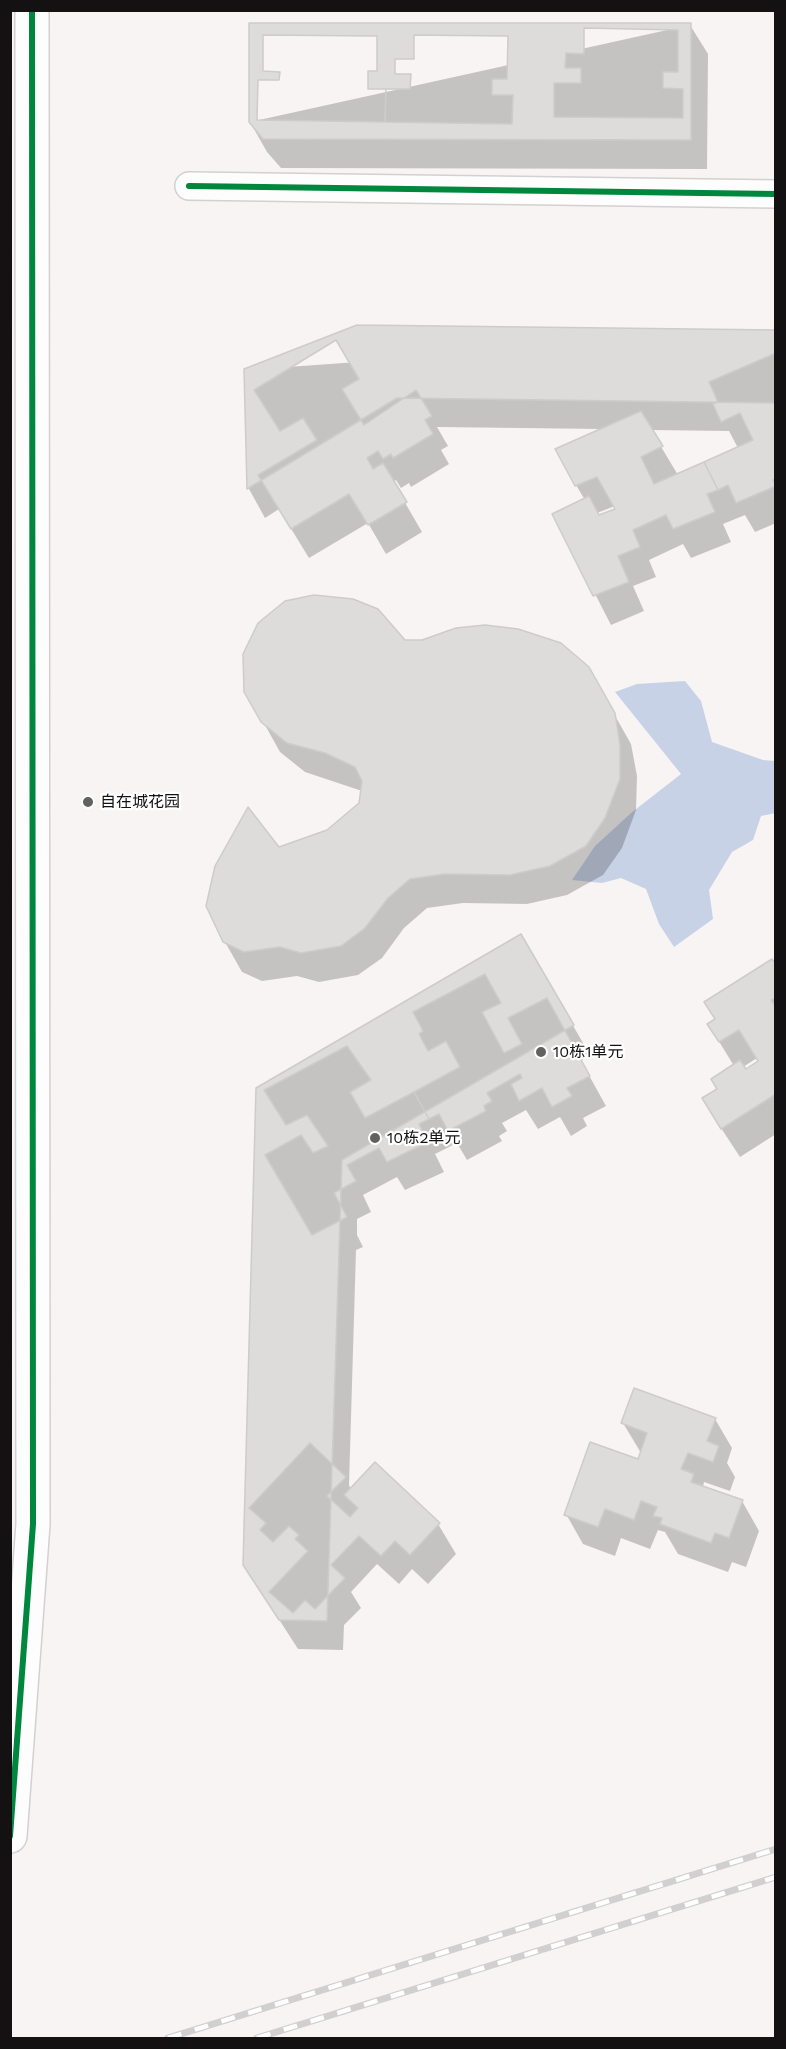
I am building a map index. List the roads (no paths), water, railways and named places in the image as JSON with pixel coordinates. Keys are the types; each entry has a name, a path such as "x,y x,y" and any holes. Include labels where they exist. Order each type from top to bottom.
{"street":[{"path":"10,1836 33,1524 32,10"},
{"path":"189,186 776,194"}],"water":[{"path":"685,681 701,701 712,742 763,760 775,761 776,813 761,816 753,840 732,852 709,890 713,919 674,947 659,924 646,889 621,878 602,883 572,880 595,846 631,813 681,774 615,692 637,684"}],"railway":[{"path":"168,2038 776,1849"},
{"path":"257,2038 776,1877"}],"place":[{"name":"自在城花园","path":"88,802"},
{"name":"10栋1单元","path":"541,1052"},
{"name":"10栋2单元","path":"375,1138"}]}
